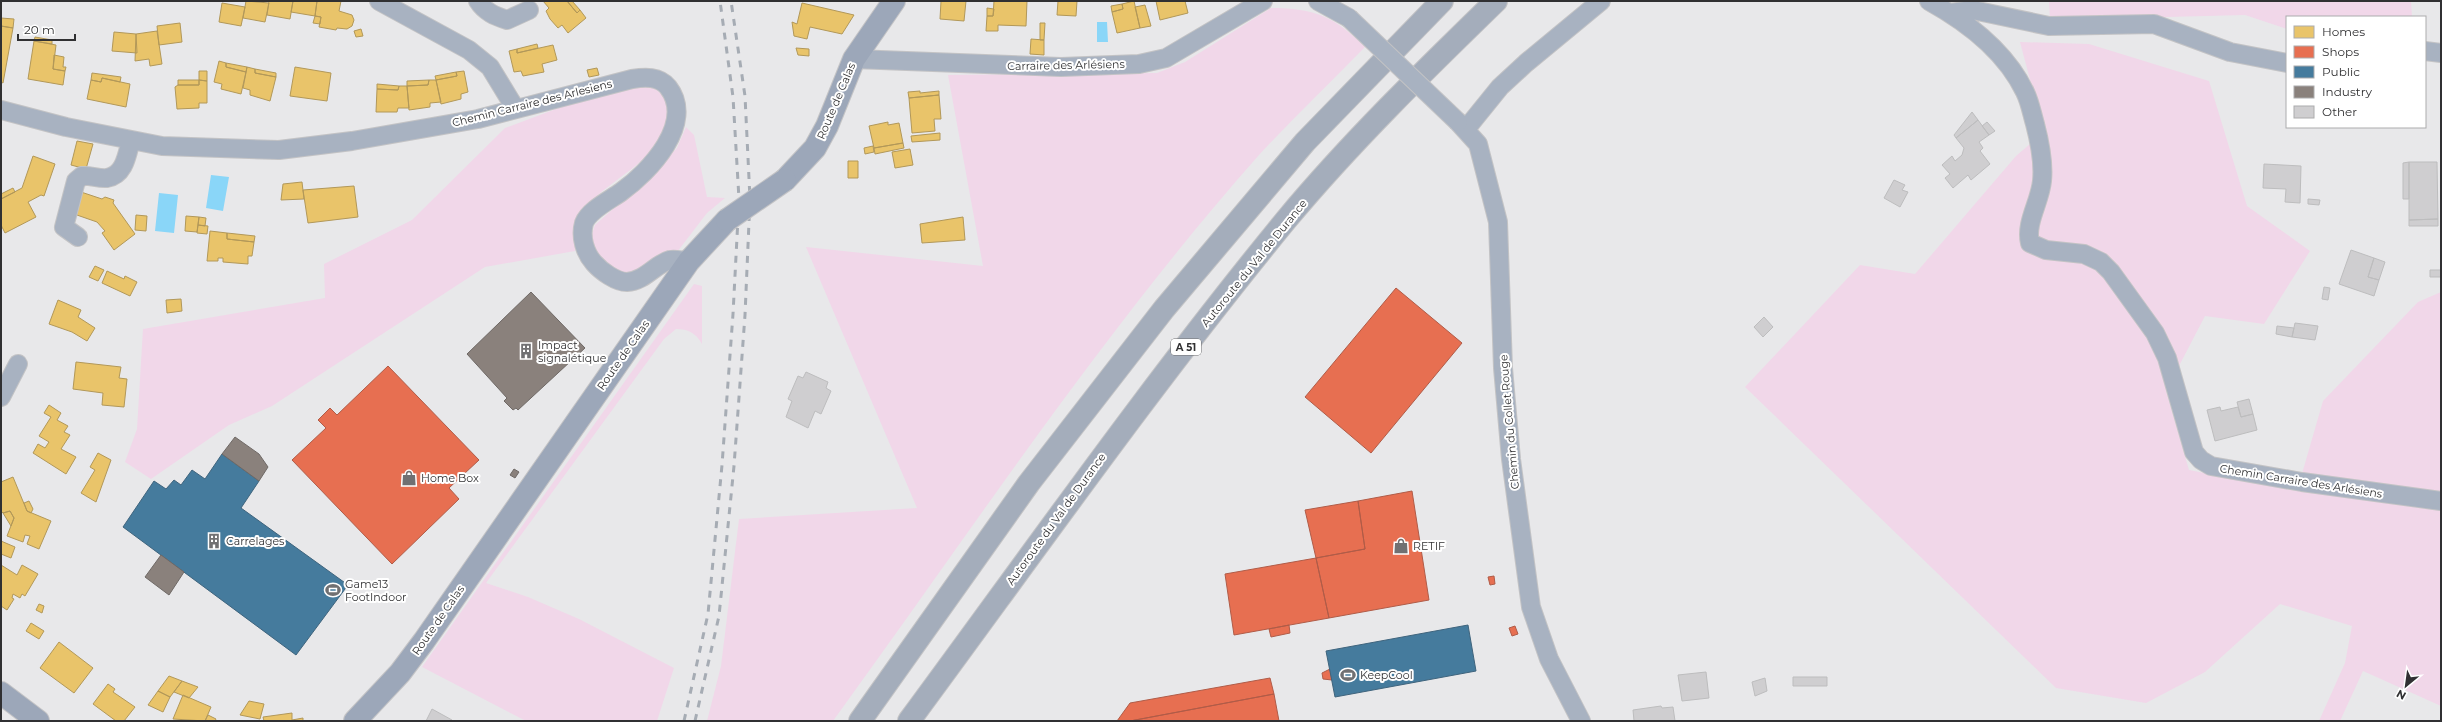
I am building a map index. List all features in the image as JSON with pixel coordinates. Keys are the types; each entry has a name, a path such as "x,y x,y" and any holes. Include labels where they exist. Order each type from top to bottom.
{"highway":[{"path":"860,721 1051,454 1164,309 1304,142 1442,1"},
{"name":"Autoroute du Val de Durance","path":"909,721 1089,472 1287,219 1359,138 1496,1"}],"main road":[{"name":"Route de Calas","path":"355,720 400,673 424,641 689,261 727,220 785,180 802,164 818,143 827,126 854,59 894,1"},
{"path":"1,693 38,721"}],"street":[{"path":"478,1 483,9 496,17 507,20 529,10"},
{"name":"Carraire des Arlésiens","path":"854,59 1061,67 1139,64 1166,58 1263,1"},
{"name":"Chemin du Collet Rouge","path":"1318,1 1349,18 1462,125 1478,144 1498,222 1503,368 1511,459 1531,607 1549,659 1581,721"},
{"path":"1462,125 1520,68 1601,1"},
{"name":"Chemin Carraire des Arlésiens","path":"1929,1 1950,13 1978,34 2001,56 2026,93 2040,144 2043,171 2041,192 2029,225 2028,234 2030,243 2046,250 2084,254 2101,262 2111,272 2155,333 2167,358 2194,452 2201,460 2211,466 2302,482 2441,501"},
{"path":"387,2 469,50 485,63 505,89 515,108"},
{"path":"1950,13 1973,10 2049,26 2154,24 2230,52 2286,63"},
{"path":"2426,51 2441,54"},
{"name":"Chemin Carraire des Arlesiens","path":"1,110 66,127 162,146 279,150 396,134 478,119 515,108 632,79 649,77 664,82 674,94 676,125 668,144 656,158 623,191 592,213 584,223 583,237 586,254 597,266 613,278 627,282 642,278 670,260 689,261"},
{"path":"78,237 64,227 76,181 82,176 107,178 120,172 126,161 131,140"},
{"path":"1,397 18,364"}],"shaded area":[{"path":"2049,1 2411,1 2412,16 2286,16 2286,29 2245,15 2050,20"},
{"path":"1271,8 1300,10 1323,16 1344,28 1365,47 1259,155 1146,291 1039,433 833,721 707,721 721,666 739,519 917,508 806,247 983,266 948,75 1157,73 1185,62"},
{"path":"2020,42 2089,44 2209,81 2247,206 2310,251 2264,324 2205,316 2166,391 2189,470 2297,491 2323,401 2418,302 2441,292 2441,706 2363,671 2340,721 2319,721 2345,663 2352,626 2280,604 2205,672 2146,703 2056,688 1745,387 1860,265 1915,274 2016,156 2044,132"},
{"path":"644,84 657,90 665,99 667,108 666,125 660,140 650,153 597,196 582,213 576,228 575,251 485,267 272,406 229,425 151,479 125,462 137,429 143,329 325,298 324,264 412,220 505,128 604,91"},
{"path":"686,127 694,135 707,197 725,198 707,213 674,256 649,262 634,271 619,274 604,267 590,240 595,225 648,178 677,148"},
{"path":"694,284 702,286 702,344 694,334 680,329 676,329 664,339 486,583 528,597 579,619 674,668 657,721 526,721 422,667"}],"water":[{"path":"1097,22 1107,22 1108,42 1097,42"},
{"path":"211,175 229,177 223,211 206,208"},
{"path":"159,193 178,195 174,233 155,231"}],"building: Homes":[{"path":"246,1 269,3 265,22 243,18"},
{"path":"269,1 293,1 290,19 267,15"},
{"path":"293,1 317,1 315,16 291,12"},
{"path":"317,1 341,1 339,11 352,15 354,20 352,26 347,29 337,28 336,30 319,27 321,17 315,16"},
{"path":"543,1 567,1 577,13 580,10 586,18 568,33 562,25 558,28 550,19 546,11 549,8"},
{"path":"567,1 572,1 580,10 577,13"},
{"path":"941,1 966,1 964,21 940,19"},
{"path":"994,1 1027,1 1026,26 998,25 998,31 986,31 987,16 993,16"},
{"path":"1058,1 1077,1 1076,16 1057,15"},
{"path":"1134,1 1140,28 1117,33 1112,12 1123,9 1122,4"},
{"path":"1156,1 1185,1 1188,13 1160,20"},
{"path":"222,3 245,7 241,26 219,22"},
{"path":"802,3 854,15 842,34 810,27 807,39 794,36 792,22 797,24"},
{"path":"1122,4 1123,9 1112,12 1111,6"},
{"path":"1145,5 1151,26 1140,28 1135,7"},
{"path":"987,8 994,9 993,16 987,16"},
{"path":"315,16 321,17 320,24 313,23"},
{"path":"1,18 14,19 13,28 1,26"},
{"path":"180,23 182,42 159,45 157,26"},
{"path":"1040,23 1045,23 1044,40 1040,40"},
{"path":"1,26 13,28 3,83 1,82"},
{"path":"361,29 363,36 356,37 354,31"},
{"path":"157,31 162,64 150,66 149,59 135,61 136,34"},
{"path":"114,32 136,34 137,53 112,51"},
{"path":"35,37 52,40 52,44 34,41"},
{"path":"1031,39 1044,40 1044,55 1030,54"},
{"path":"34,41 56,45 53,69 65,71 63,85 28,79"},
{"path":"537,44 538,48 517,53 517,49"},
{"path":"553,45 557,60 542,64 544,72 523,76 521,71 514,72 509,51 517,49 517,53"},
{"path":"796,48 809,49 809,56 798,55"},
{"path":"54,55 64,57 63,67 66,67 65,71 53,69"},
{"path":"219,61 226,63 226,67 246,72 241,94 221,89 222,84 214,82"},
{"path":"226,63 247,67 246,72 226,67"},
{"path":"247,67 255,69 255,73 276,77 270,101 250,95 250,90 243,88"},
{"path":"295,67 331,73 327,101 290,96"},
{"path":"597,68 599,75 589,77 587,70"},
{"path":"255,69 276,73 276,77 255,73"},
{"path":"199,71 207,71 207,81 199,80"},
{"path":"464,71 468,92 461,94 461,99 441,104 436,80 457,76 456,72"},
{"path":"456,72 457,76 436,80 435,76"},
{"path":"92,73 121,77 120,82 102,78 101,82 91,80"},
{"path":"102,78 130,84 126,107 87,99 91,80 101,82"},
{"path":"178,80 199,80 199,85 178,85"},
{"path":"199,80 207,81 207,103 199,103 199,108 177,109 175,87 178,85 199,85"},
{"path":"429,80 436,80 441,102 430,103 430,107 409,110 407,86 428,85"},
{"path":"429,80 428,85 407,86 407,81"},
{"path":"377,84 399,86 398,90 377,89"},
{"path":"399,86 407,86 409,108 398,108 397,112 376,112 377,89 398,90"},
{"path":"920,91 920,93 939,91 939,95 909,98 908,92"},
{"path":"939,95 941,119 934,119 935,131 912,133 909,98"},
{"path":"888,122 888,125 899,123 903,143 874,148 869,126"},
{"path":"940,133 940,140 912,142 911,136"},
{"path":"77,141 93,144 86,169 71,165"},
{"path":"903,143 904,148 875,154 874,148"},
{"path":"873,146 874,152 865,154 864,148"},
{"path":"910,149 913,165 895,168 892,152"},
{"path":"33,156 55,164 44,196 41,195 28,202 36,217 5,233 1,225 1,199 22,188"},
{"path":"848,161 858,161 858,178 848,178"},
{"path":"302,182 304,199 281,200 283,184"},
{"path":"354,186 358,217 308,223 303,190"},
{"path":"13,188 15,192 1,199 1,194"},
{"path":"81,192 102,199 105,197 114,200 113,203 135,234 114,250 102,233 105,231 97,222 74,214"},
{"path":"136,215 147,216 146,231 135,230"},
{"path":"186,216 199,217 197,232 185,231"},
{"path":"199,217 206,218 205,226 198,225"},
{"path":"963,217 965,240 922,243 920,224"},
{"path":"198,225 208,226 207,234 197,233"},
{"path":"210,231 227,233 227,239 254,242 252,256 248,256 248,264 223,262 223,258 218,258 218,261 207,261"},
{"path":"227,233 255,236 254,242 227,239"},
{"path":"95,266 104,270 98,281 89,277"},
{"path":"107,271 124,279 125,276 137,282 130,296 102,283"},
{"path":"181,299 182,311 167,313 166,300"},
{"path":"58,300 81,310 78,317 95,328 87,341 72,332 49,324"},
{"path":"76,362 121,367 119,378 127,379 124,407 102,405 103,393 73,389"},
{"path":"49,405 61,413 57,420 68,426 64,432 70,435 61,449 76,457 66,474 33,453 38,444 45,448 49,442 39,436 51,417 44,413"},
{"path":"98,453 111,460 96,502 81,493 95,470 90,467"},
{"path":"13,477 27,511 51,521 39,549 27,544 30,536 25,535 23,542 7,536 14,518 10,511 3,513 1,511 1,482"},
{"path":"29,501 33,509 31,513 27,511 24,503"},
{"path":"10,511 14,518 11,526 3,513"},
{"path":"1,541 15,547 11,558 1,554"},
{"path":"1,565 17,575 22,565 38,574 25,596 22,594 20,598 13,594 12,598 14,599 7,610 1,606"},
{"path":"39,604 44,606 42,613 36,610"},
{"path":"31,623 44,631 39,639 26,631"},
{"path":"59,642 93,668 74,693 40,668"},
{"path":"169,676 182,681 170,697 158,691"},
{"path":"182,681 198,687 189,698 174,692"},
{"path":"108,684 115,689 113,692 135,707 124,721 116,721 93,704"},
{"path":"158,691 170,697 163,712 148,705"},
{"path":"183,695 211,707 205,721 173,719"},
{"path":"249,701 264,704 260,719 240,715"},
{"path":"292,713 292,720 303,718 303,721 264,721 263,717"},
{"path":"208,715 216,719 215,721 205,721"}],"building: Shops":[{"path":"1396,288 1462,343 1371,453 1305,397"},
{"path":"388,366 479,460 449,488 459,499 392,564 292,460 326,428 318,420 330,408 337,415"},
{"path":"1412,491 1429,600 1329,618 1316,558 1365,549 1358,501"},
{"path":"1358,501 1365,549 1316,558 1305,510"},
{"path":"1316,558 1329,618 1234,635 1225,574"},
{"path":"1494,576 1495,584 1490,585 1488,577"},
{"path":"1289,625 1290,633 1271,637 1269,629"},
{"path":"1515,626 1518,634 1512,636 1509,628"},
{"path":"1330,669 1332,680 1323,679 1322,673"},
{"path":"1270,678 1274,694 1130,721 1117,721 1130,703"},
{"path":"1274,694 1279,721 1130,721"}],"building: Public":[{"name":"Carrelages","path":"222,454 259,481 241,508 348,585 296,655 123,527 154,481 166,489 174,480 181,485 192,470 205,479"},
{"path":"1468,625 1476,671 1335,697 1326,651"}],"building: Industry":[{"name":"Impact signalétique","path":"531,292 585,348 518,410 516,408 513,410 504,401 507,398 467,354"},
{"path":"235,437 259,454 268,467 259,481 222,454"},
{"path":"514,469 519,472 515,478 510,475"},
{"path":"161,555 184,572 169,595 145,577"}],"building: Other":[{"path":"1972,112 1978,120 1956,138 1954,135"},
{"path":"1978,120 1989,135 1979,142 1983,148 1980,151 1990,164 1971,180 1968,175 1953,188 1945,178 1950,174 1942,165 1952,156 1955,161 1962,155 1964,148 1956,138"},
{"path":"1987,122 1995,131 1989,135 1982,126"},
{"path":"2409,162 2437,162 2438,219 2409,220"},
{"path":"2409,162 2409,199 2403,199 2403,163"},
{"path":"2264,164 2301,166 2300,203 2285,202 2286,189 2263,188"},
{"path":"1894,180 1905,185 1902,190 1908,192 1900,207 1884,198"},
{"path":"2308,199 2320,200 2319,205 2308,204"},
{"path":"2438,219 2438,226 2409,226 2409,220"},
{"path":"2351,250 2374,258 2368,277 2379,280 2374,296 2339,284"},
{"path":"2374,258 2385,262 2379,280 2368,277"},
{"path":"2430,270 2441,270 2441,277 2430,277"},
{"path":"2324,287 2330,288 2328,300 2322,299"},
{"path":"1764,317 1773,327 1763,337 1754,327"},
{"path":"2295,323 2318,326 2315,340 2292,337"},
{"path":"2277,326 2294,328 2292,337 2276,334"},
{"path":"806,372 828,382 826,388 831,391 821,414 815,411 808,428 786,417 792,401 788,399 798,376 803,378"},
{"path":"2249,399 2253,414 2241,417 2237,402"},
{"path":"2220,407 2221,411 2238,407 2241,417 2253,414 2257,430 2215,441 2207,410"},
{"path":"1706,672 1709,698 1682,701 1678,675"},
{"path":"1793,677 1827,677 1827,686 1793,686"},
{"path":"1765,678 1767,691 1755,696 1752,682"},
{"path":"1661,706 1662,708 1673,707 1675,721 1634,721 1633,710"},
{"path":"432,709 452,720 452,721 426,721"}],"railway":[{"path":"684,721 708,614 722,465 733,314 739,199 733,97 720,1"},
{"path":"695,721 719,616 734,466 745,315 750,199 745,96 731,1"}],"place":[{"name":"Impact signalétique","path":"526,351"},
{"name":"Home Box","path":"409,478"},
{"name":"Carrelages","path":"214,541"},
{"name":"RETIF","path":"1401,546"},
{"name":"Game13 FootIndoor","path":"333,590"},
{"name":"KeepCool","path":"1348,675"}]}
